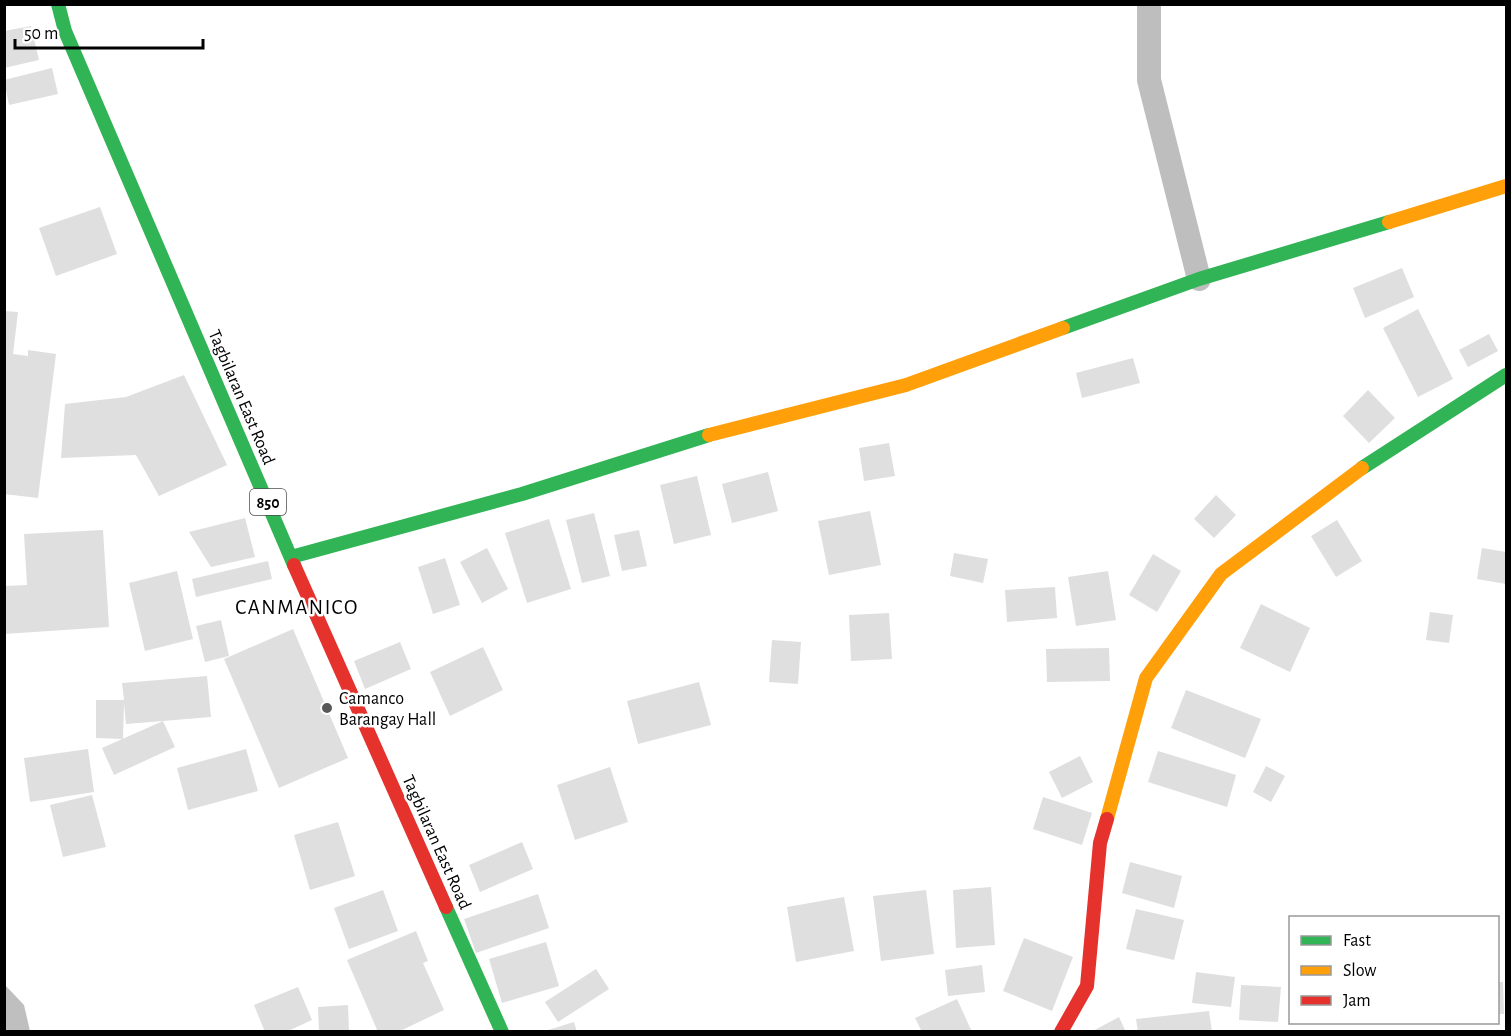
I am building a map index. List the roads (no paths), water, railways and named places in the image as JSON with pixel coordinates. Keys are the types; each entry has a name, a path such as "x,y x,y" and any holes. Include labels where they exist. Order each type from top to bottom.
{"street":[{"name":"Tagbilaran East Road","path":"58,4 65,31 291,557 502,1032"},
{"path":"1149,4 1149,80 1199,279"},
{"path":"291,557 522,494 707,435 906,385 1199,279 1506,186"},
{"path":"1061,1032 1087,986 1100,843 1146,678 1221,574 1376,458 1506,375"}],"place":[{"name":"Camanco Barangay Hall","path":"327,708"}],"district":[{"name":"CANMANICO","path":"297,607"}]}
